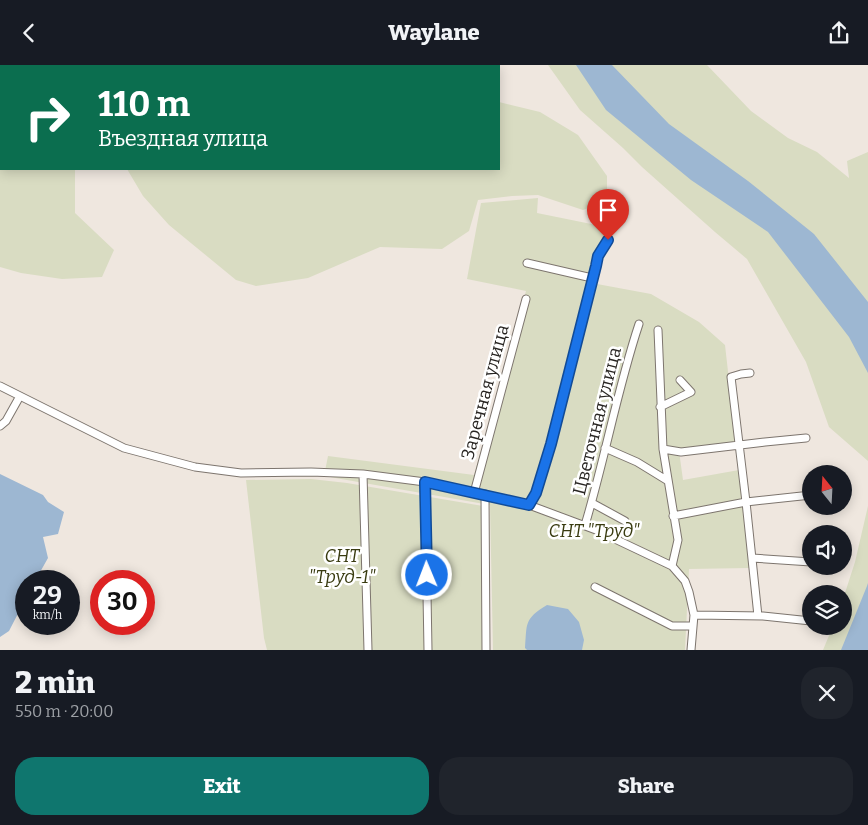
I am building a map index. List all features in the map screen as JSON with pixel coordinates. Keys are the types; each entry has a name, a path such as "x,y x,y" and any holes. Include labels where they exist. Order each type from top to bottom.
{"street":[{"path":"529,505 536,493 551,444 598,256 608,240"},
{"path":"527,263 592,278"},
{"name":"Заречная улица","path":"474,493 526,299"},
{"name":"Цветочная улица","path":"585,525 628,358 639,324"},
{"path":"658,330 663,449 678,540 672,567"},
{"path":"750,373 731,377 758,616"},
{"path":"660,407 691,392 680,379"},
{"path":"0,386 124,449 194,467 241,473 312,471 425,482 529,505 585,525 672,567 685,581 690,592 694,615 692,650"},
{"path":"0,426 6,421 20,396"},
{"path":"663,449 681,452 765,441 806,438"},
{"path":"605,448 636,462 668,481"},
{"path":"362,475 368,650"},
{"path":"425,482 428,650"},
{"path":"485,495 486,650"},
{"path":"673,516 746,502 802,496"},
{"path":"592,503 625,521"},
{"path":"752,558 802,561"},
{"path":"595,587 672,627 692,626"},
{"path":"694,615 758,616 802,620"}],"green space":[{"path":"548,65 707,65 751,111 788,138 817,152 849,178 847,161 868,152 868,461 829,427 806,362 747,259 580,110"},
{"path":"500,102 540,112 578,135 607,176 607,201 583,210 538,195 478,200 469,231 442,249 380,247 308,278 256,286 236,280 169,225 143,196 128,170 500,170"},
{"path":"0,170 75,170 75,213 114,250 102,277 62,279 21,273 0,267"},
{"name":"СНТ \"Труд\"","path":"538,198 537,213 606,227 597,284 651,294 699,322 725,345 736,442 679,451 683,480 739,470 749,568 689,569 685,650 493,650 490,505 324,476 328,456 474,475 526,291 467,279 481,203"},
{"name":"СНТ \"Труд-1\"","path":"311,479 347,483 483,506 486,650 267,650 264,638 246,480"},
{"path":"868,506 868,650 823,650 829,635 852,635 852,585 848,585"}],"water":[{"path":"576,65 612,65 669,124 748,181 814,234 868,302 868,373 849,337 768,232 691,180 606,110"},
{"path":"0,474 43,495 48,502 64,512 58,534 43,537 48,558 41,570 15,570 15,619 9,631 0,637"},
{"path":"868,583 868,650 841,650 847,635 852,635 852,623"},
{"path":"547,605 568,609 579,622 584,640 582,650 527,650 525,648 530,618"}],"route":[{"path":"427,575 425,482 529,505 536,493 551,444 598,256 608,240"}]}
